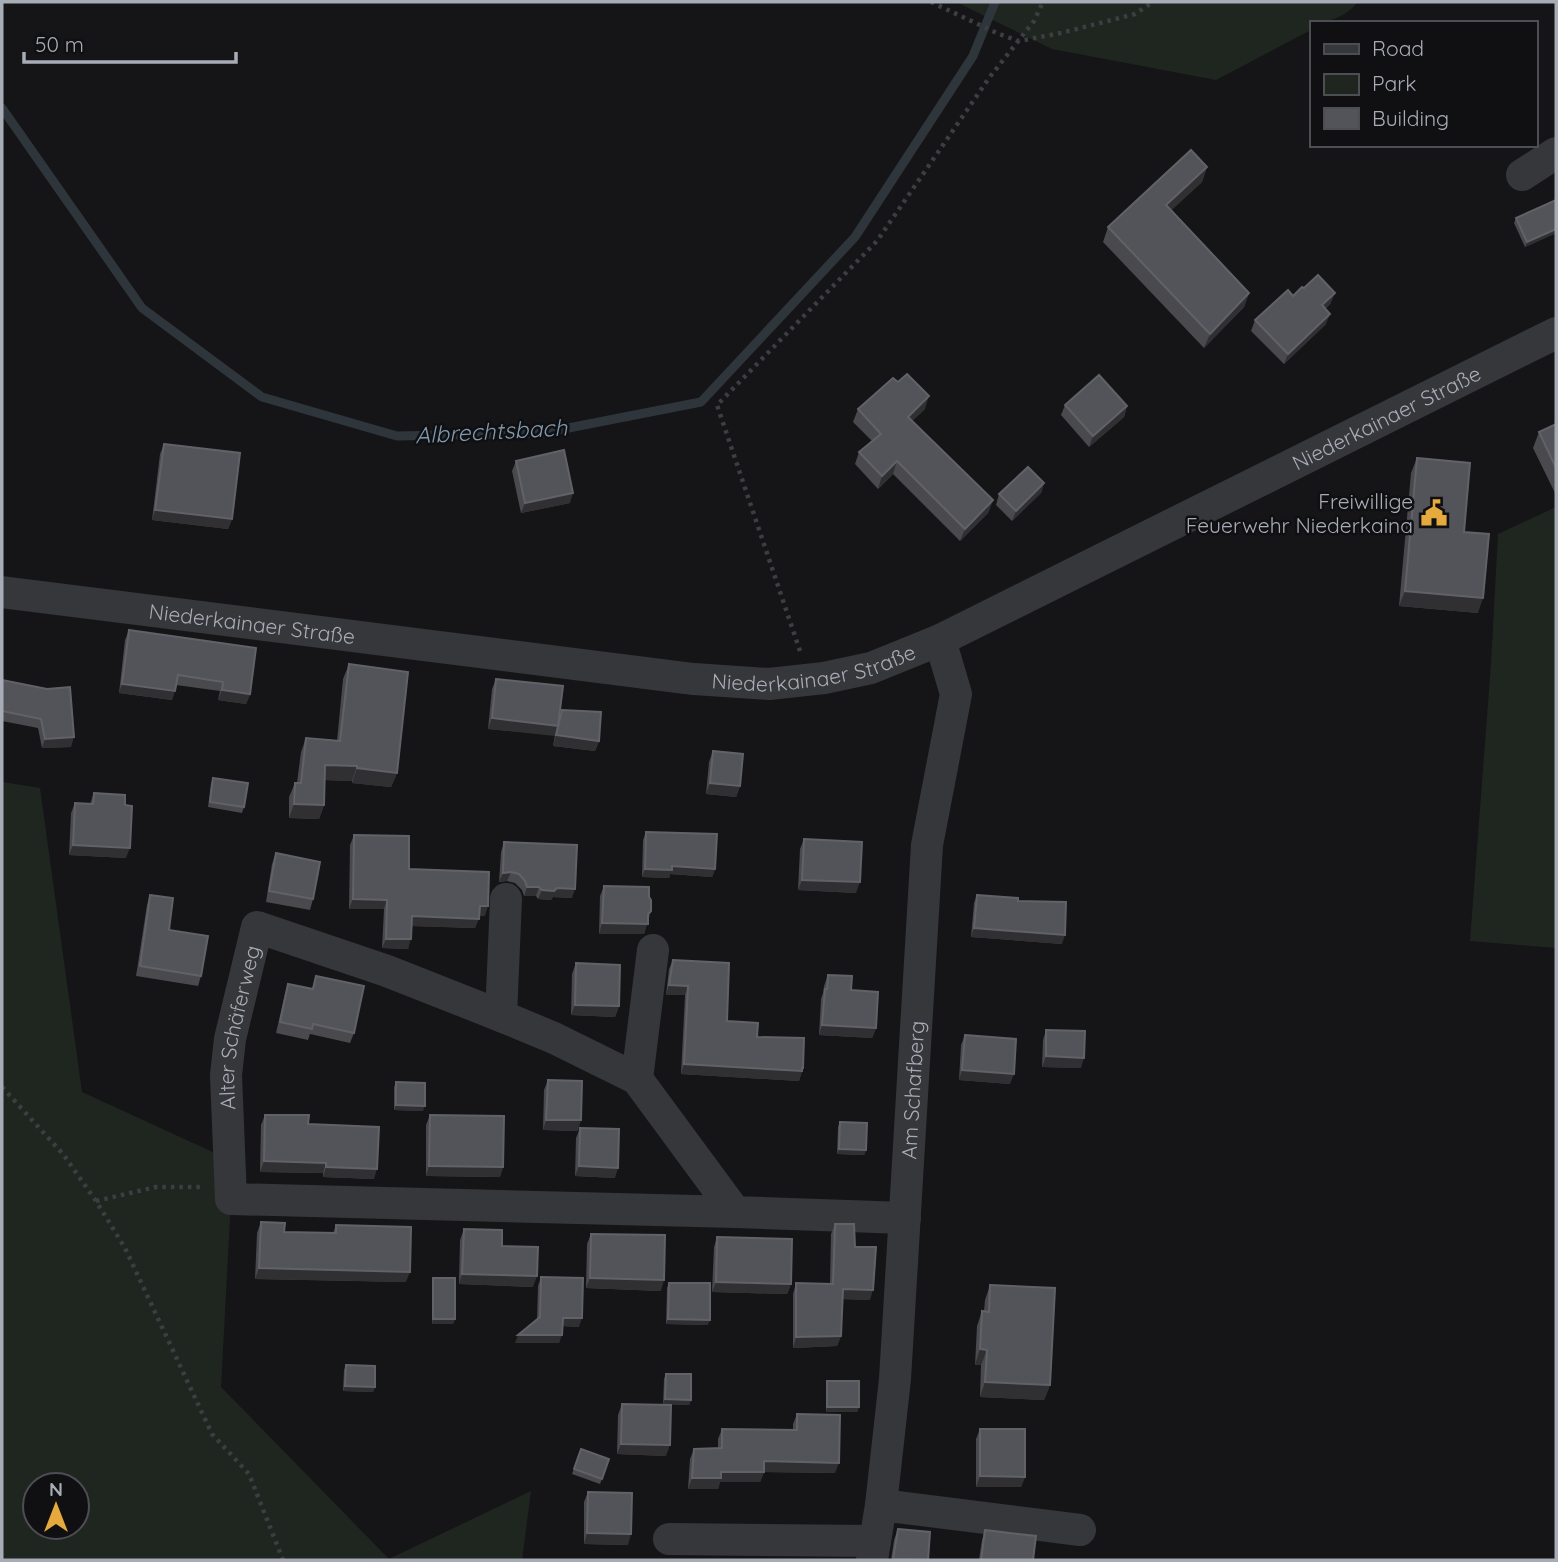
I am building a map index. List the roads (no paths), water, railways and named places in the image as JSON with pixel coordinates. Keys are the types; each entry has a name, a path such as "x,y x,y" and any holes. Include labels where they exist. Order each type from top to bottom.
{"street":[{"path":"1522,175 1556,153"},
{"name":"Niederkainaer Straße","path":"2,592 694,679 769,684 810,680 872,668 940,640 1556,333"},
{"name":"Am Schafberg","path":"669,1539 874,1551 895,1379 928,845 956,694 940,640"},
{"path":"501,1016 506,899"},
{"name":"Alter Schäferweg","path":"257,927 387,971 501,1016 554,1038 637,1079 735,1212 231,1199 226,1075 230,1039 257,927"},
{"path":"637,1079 653,950"},
{"path":"735,1212 905,1218"},
{"path":"881,1504 1080,1530"}],"waterway":[{"name":"Albrechtsbach","path":"2,108 142,308 262,397 397,436 543,433 701,402 855,237 973,56 995,2"}],"place":[{"name":"Freiwillige Feuerwehr Niederkaina","path":"1434,513"}]}
